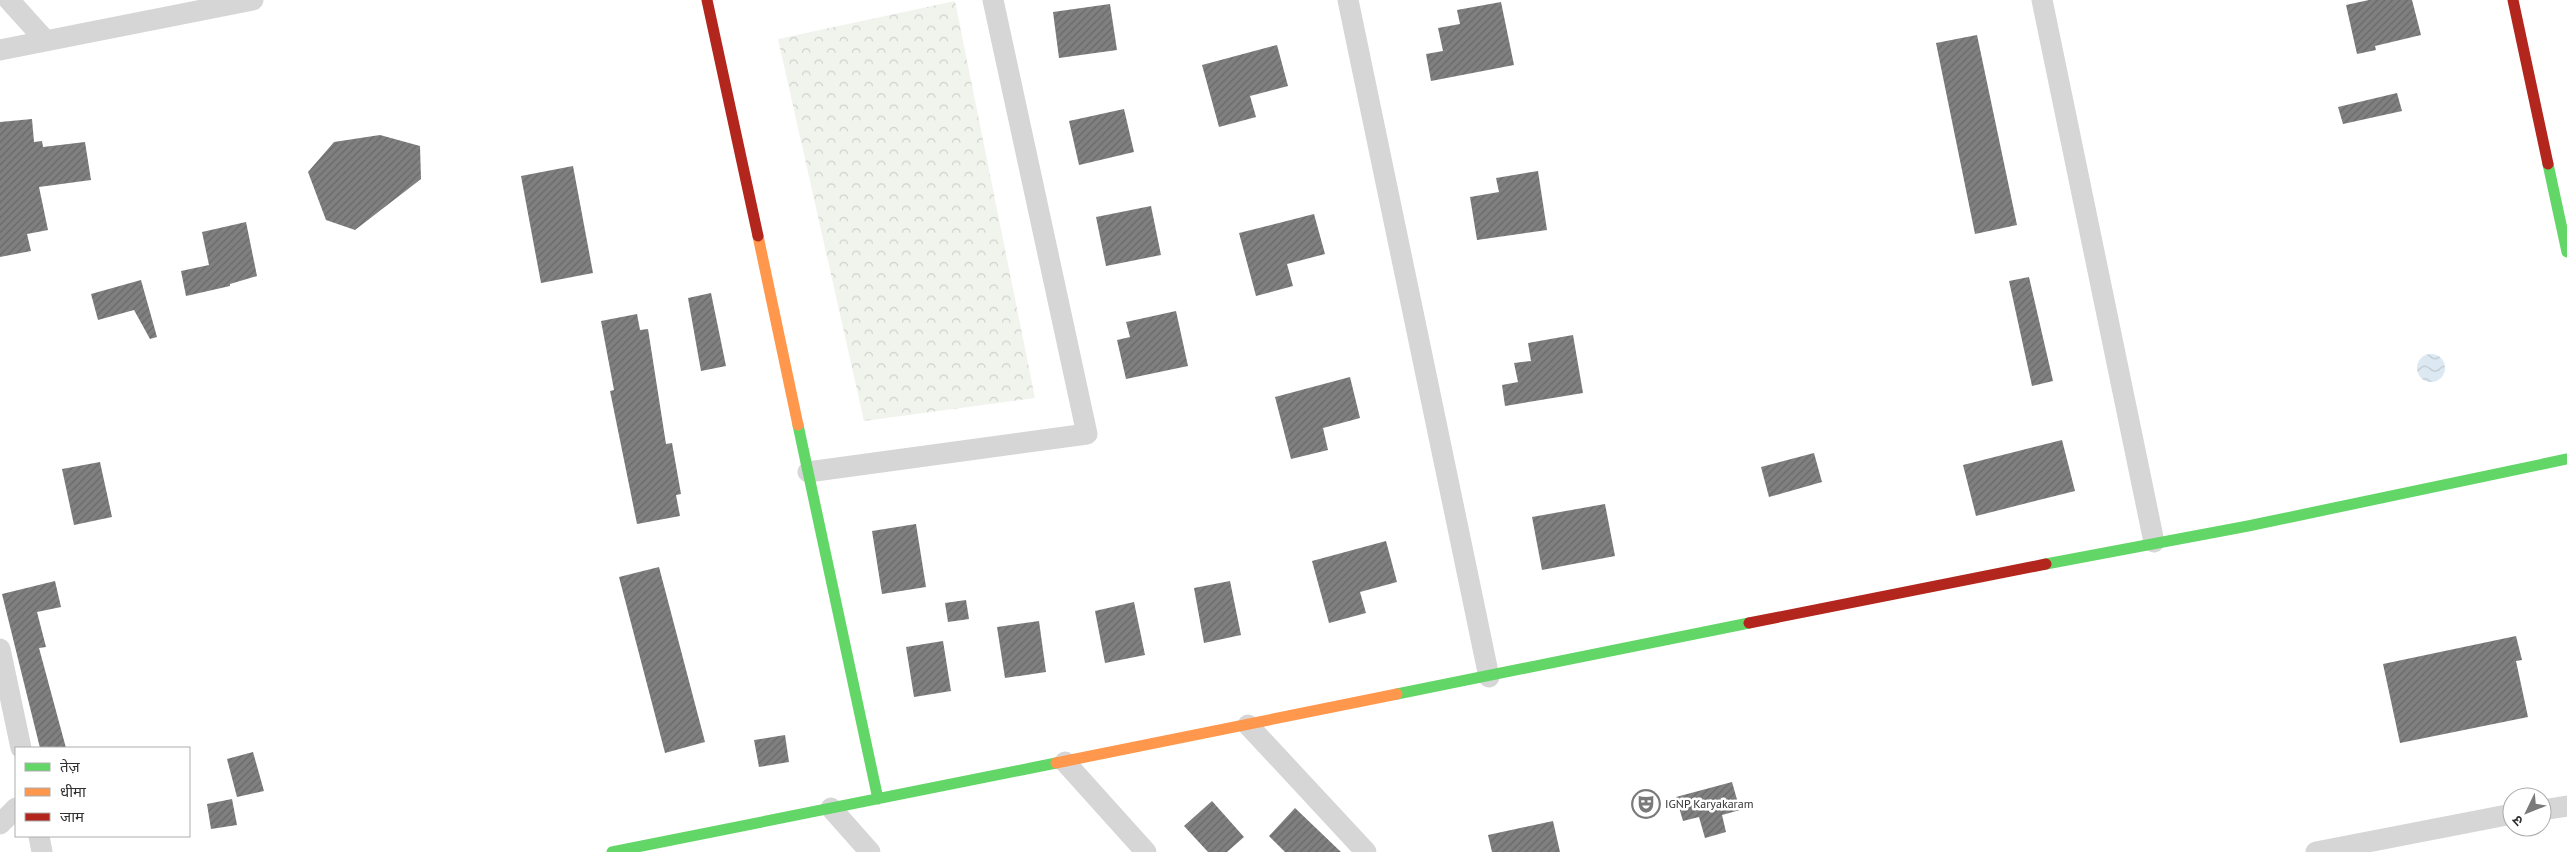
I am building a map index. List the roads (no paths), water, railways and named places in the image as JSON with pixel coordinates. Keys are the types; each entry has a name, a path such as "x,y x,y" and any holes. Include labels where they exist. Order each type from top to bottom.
{"street":[{"path":"9,0 46,41"},
{"path":"0,50 253,0"},
{"path":"707,0 878,799"},
{"path":"808,472 1087,434 993,0"},
{"path":"1348,0 1489,677"},
{"path":"2042,0 2154,542"},
{"path":"2513,0 2567,252"},
{"path":"612,852 628,851 831,808 2154,542 2248,526 2567,459"},
{"path":"0,649 21,747"},
{"path":"1248,725 1366,852"},
{"path":"1065,762 1146,852"},
{"path":"2552,808 2567,806"},
{"path":"831,808 870,852"},
{"path":"0,824 15,809"},
{"path":"2316,852 2502,816"},
{"path":"39,837 42,852"}],"water":[{"path":"2431,354 2441,358 2445,368 2441,378 2431,382 2421,378 2417,368 2421,358"}],"place":[{"name":"IGNP Karyakaram","path":"1646,804"}]}
